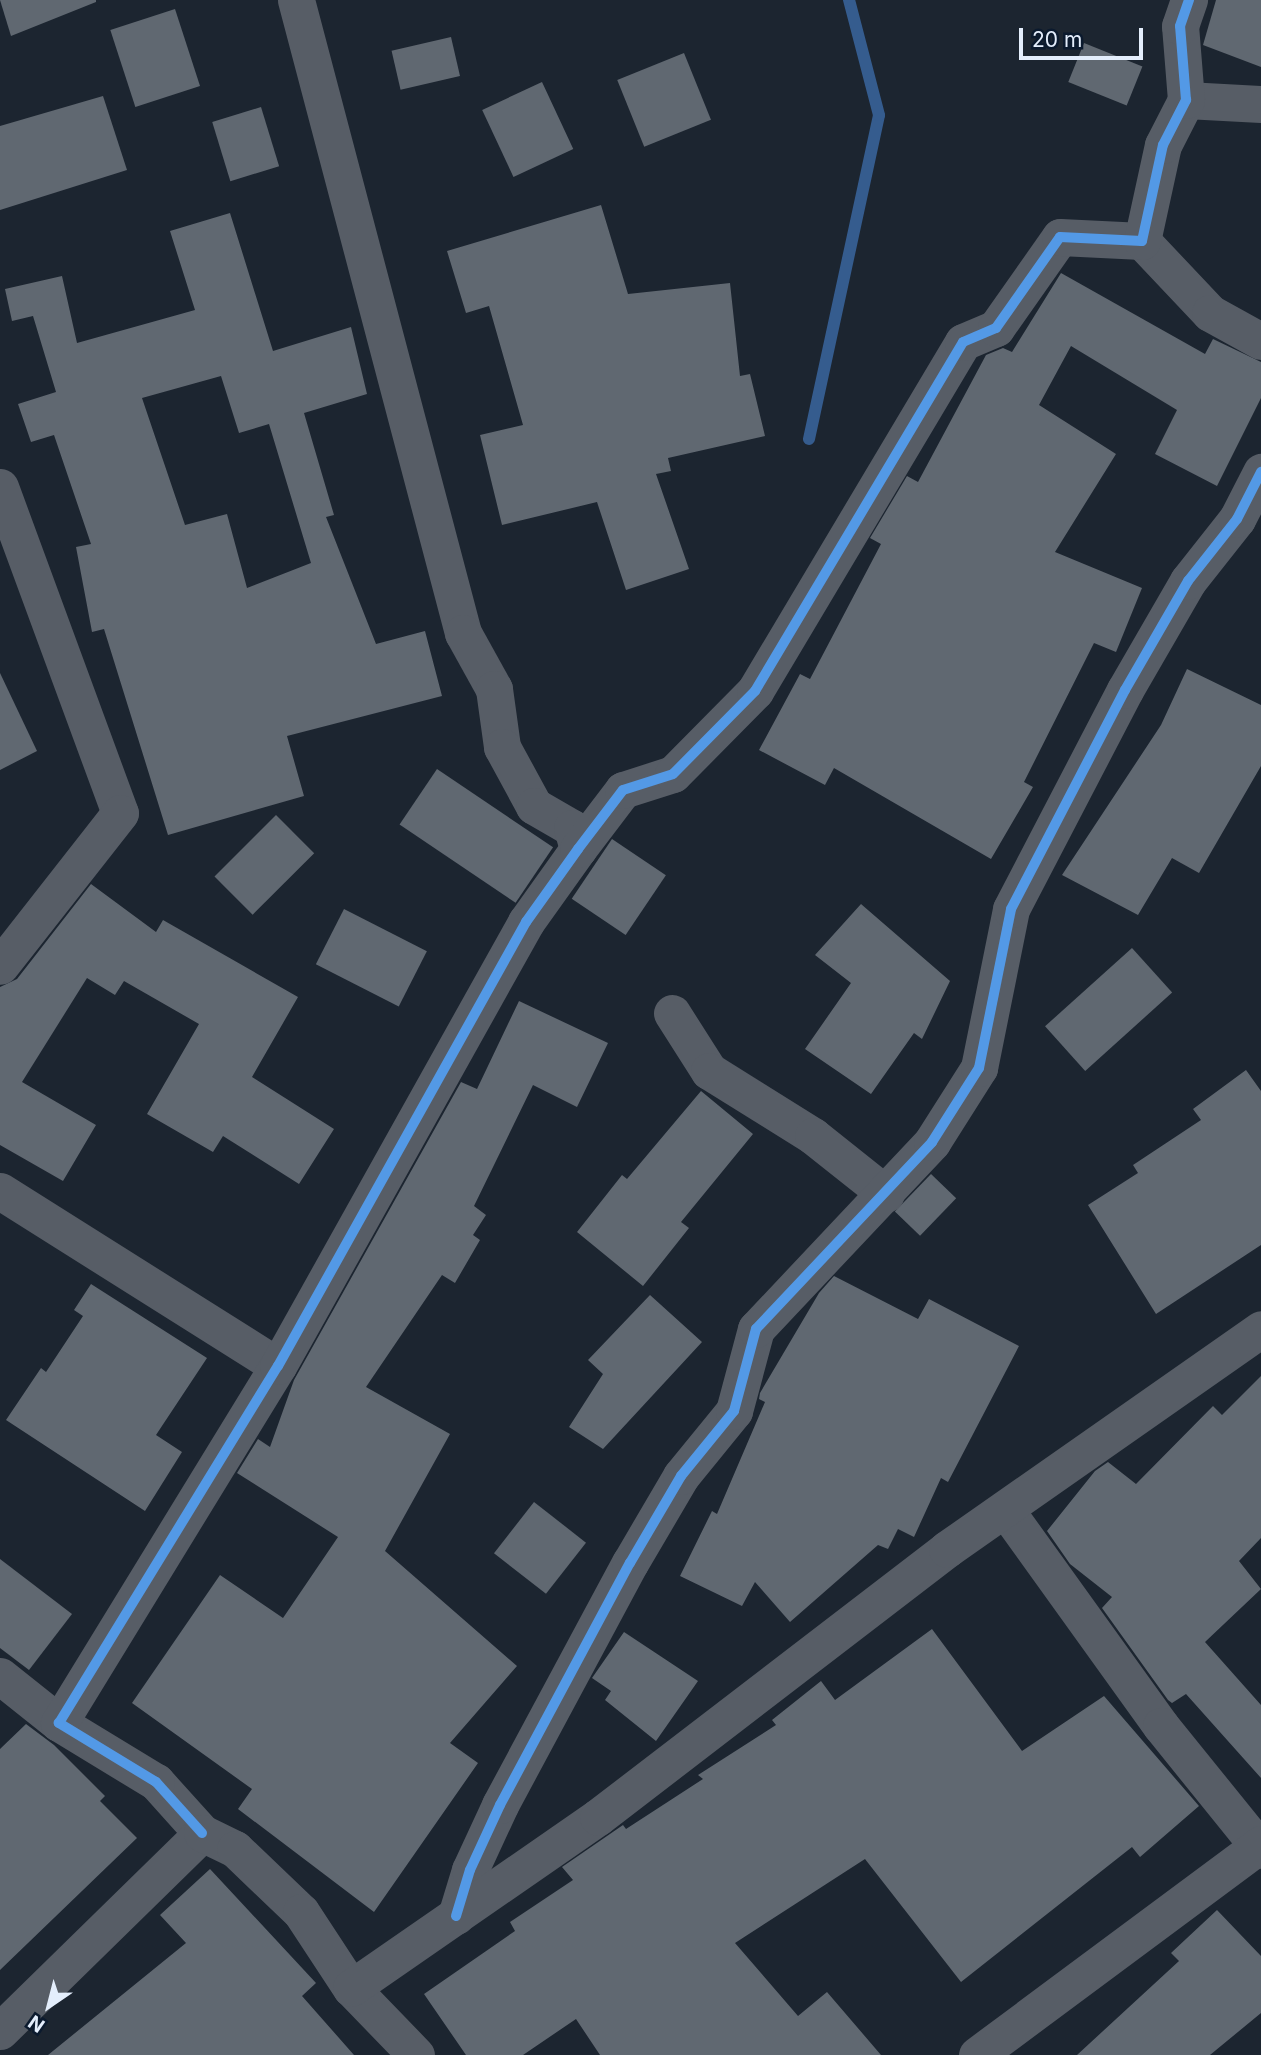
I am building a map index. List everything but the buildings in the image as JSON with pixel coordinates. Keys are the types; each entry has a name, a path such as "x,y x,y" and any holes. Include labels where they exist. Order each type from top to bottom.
{"street":[{"path":"296,0 463,633 494,689 502,747 534,806 572,828 578,849"},
{"path":"1142,241 1163,145 1186,100 1180,26 1189,0"},
{"path":"1186,100 1261,104"},
{"path":"59,1723 278,1366 526,922 623,790 673,774 755,691 963,342 996,328 1060,237 1142,241 1210,313 1261,341"},
{"path":"456,1916 470,1870 500,1805 631,1563 681,1476 734,1411 756,1329 886,1194 932,1142 979,1068 1011,909 1132,678 1188,581 1237,519 1261,472"},
{"path":"0,487 120,813 0,966"},
{"path":"672,1013 709,1071 813,1136 886,1194"},
{"path":"0,1191 278,1366"},
{"path":"351,1988 598,1817 1005,1509 1261,1329"},
{"path":"977,2055 1260,1847 1161,1726 1005,1509"},
{"path":"0,1676 59,1723 156,1783 202,1833 235,1849 301,1912 351,1988 416,2055"},
{"path":"0,2031 202,1833"}],"waterway":[{"path":"809,439 879,115 849,0"}],"cycle path":[{"path":"202,1833 156,1782 59,1723 278,1366 526,922 578,849 623,790 673,774 755,691 963,342 996,328 1060,237 1142,241 1163,145 1186,100 1180,26 1189,0"},
{"path":"456,1916 470,1870 500,1805 630,1563 681,1476 734,1411 756,1329 932,1142 979,1068 1011,909 1125,690 1188,581 1237,519 1261,472"}]}
